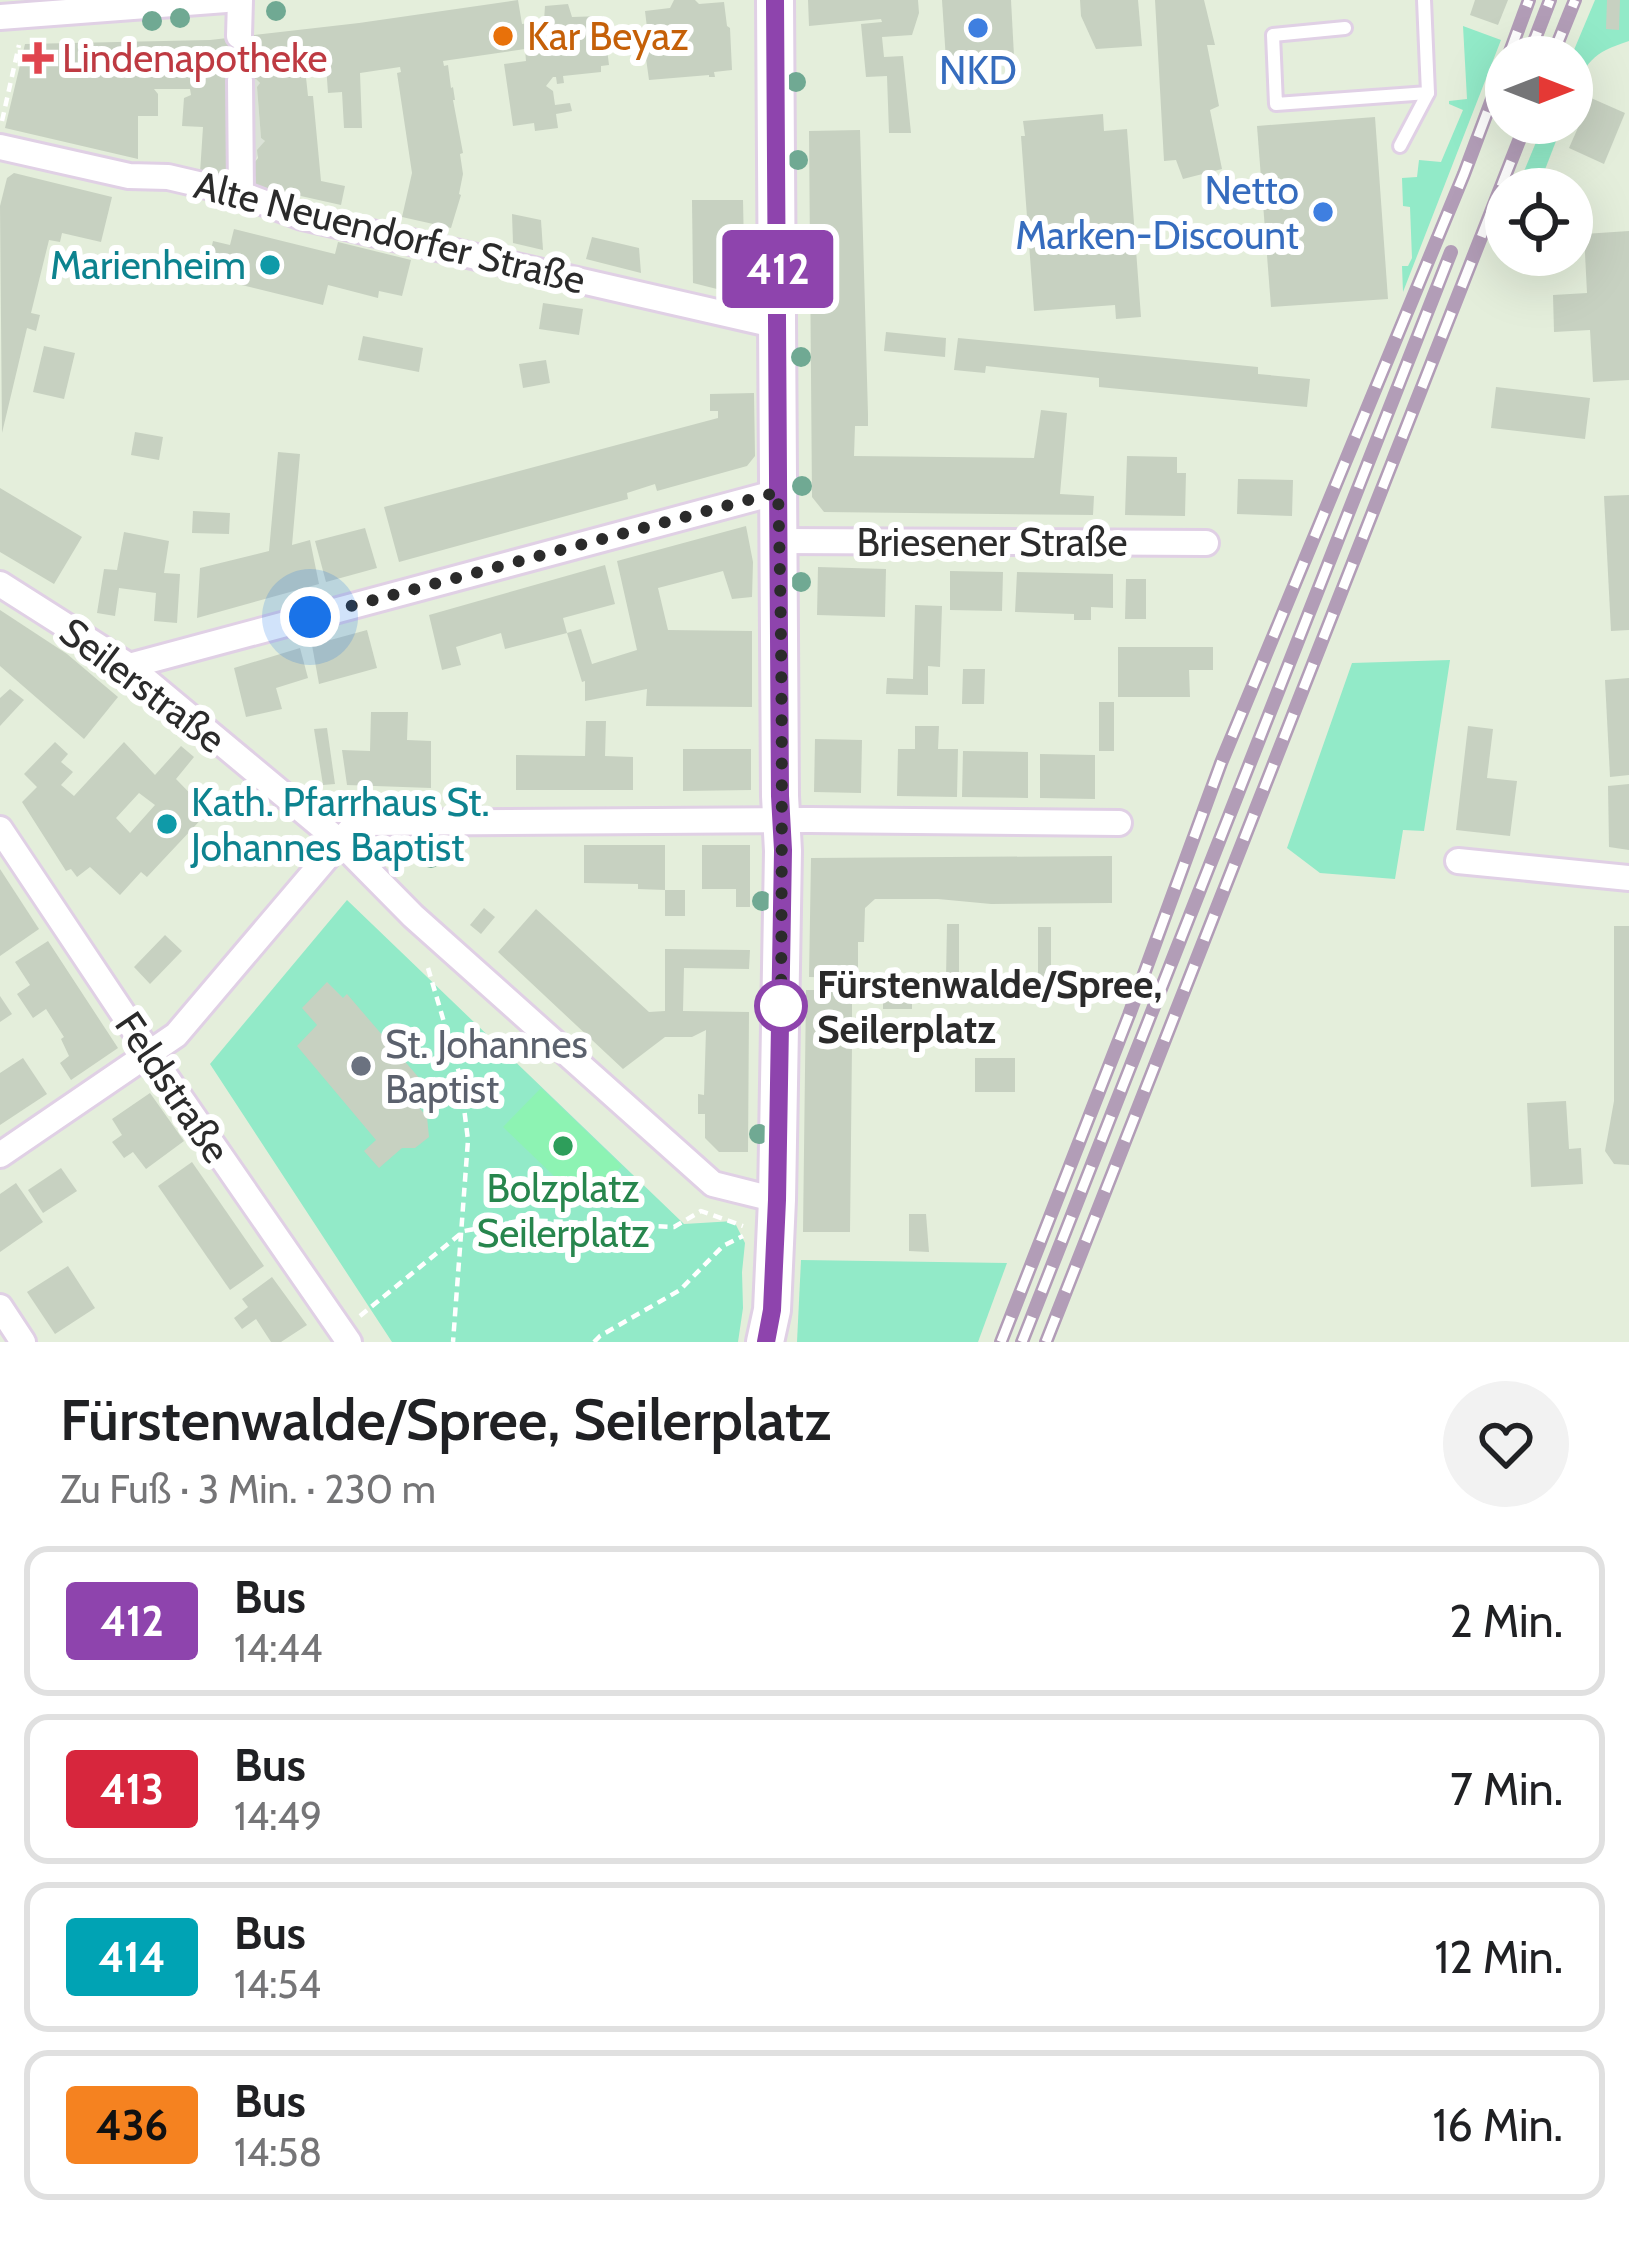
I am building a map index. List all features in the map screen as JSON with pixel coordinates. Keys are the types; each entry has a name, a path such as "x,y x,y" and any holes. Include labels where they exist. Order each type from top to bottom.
{"street":[{"path":"7,22 226,0"},
{"path":"239,36 240,0"},
{"path":"766,1342 777,1200 783,850 775,0"},
{"path":"240,81 241,194"},
{"name":"Alte Neuendorfer Straße","path":"0,147 129,176 168,177 241,194 302,217 778,326"},
{"path":"128,666 778,492"},
{"name":"Briesener Straße","path":"778,541 1207,543"},
{"name":"Seilerstraße","path":"0,584 128,666 339,842 413,916 713,1184 777,1200"},
{"path":"0,1155 176,1035 356,823 1119,823"},
{"name":"Feldstraße","path":"0,829 339,1338"},
{"path":"1458,861 1629,878"},
{"path":"0,1307 23,1342"}],"lane":[{"path":"1400,146 1428,93 1424,0"},
{"path":"1346,28 1273,34 1276,104 1428,93"}],"path":[{"path":"0,131 7,22"},
{"path":"413,916 460,1076 468,1140 453,1342"},
{"path":"339,1338 464,1231 524,1220 674,1227 701,1211 754,1230 723,1246 680,1290 595,1342"}],"green space":[{"path":"1595,0 1629,0 1629,41 1593,59 1593,36 1580,36"},
{"path":"1463,26 1490,36 1485,36 1485,81 1403,292 1402,266 1408,266 1412,258 1410,207 1403,206 1402,178 1417,177 1419,160 1441,162 1463,110 1449,101 1467,99"},
{"path":"1535,144 1555,144 1546,168 1525,168"},
{"path":"1450,660 1424,831 1403,830 1395,879 1320,873 1287,848 1352,663"},
{"path":"347,900 684,1224 734,1221 745,1243 738,1342 392,1342 210,1064"},
{"name":"Bolzplatz Seilerplatz","path":"541,1088 622,1166 584,1205 503,1127"},
{"path":"801,1260 1007,1263 978,1342 797,1342"}],"shaded area":[{"path":"256,79 265,141 254,163 256,186 225,178 233,169 228,146 237,81"}],"building":[{"path":"518,0 522,24 544,21 545,6 568,4 572,17 603,16 609,65 601,66 601,72 563,76 564,83 557,84 553,77 546,86 553,91 555,105 570,103 572,111 556,114 558,128 535,131 534,123 513,126 504,64 526,61 525,49 443,61 453,87 463,153 461,195 451,228 402,217 412,173 397,73 400,67 360,73 362,128 344,128 342,92 328,93 326,65 305,68 308,96 313,96 321,181 345,186 341,205 256,186 254,163 265,141 256,79 237,81 241,130 228,146 234,169 225,178 200,173 203,127 182,126 184,98 191,95 190,89 154,89 158,116 138,116 138,159 5,128 25,44 210,40"},
{"path":"674,0 724,2 732,70 714,72 715,77 649,80 645,51 631,51 630,42 633,37 648,36 645,11 670,8"},
{"path":"808,0 918,0 912,35 882,37 884,57 903,56 911,133 889,133 887,76 866,77 861,24 881,19 809,26"},
{"name":"NKD","path":"942,0 1011,0 1014,56 946,60"},
{"path":"1080,0 1138,0 1142,46 1096,49 1081,16"},
{"path":"1155,0 1204,0 1215,45 1207,45 1219,106 1210,110 1222,169 1183,179 1176,160 1164,161"},
{"path":"1475,0 1508,0 1498,25 1470,15"},
{"path":"1607,0 1620,0 1619,30 1606,29"},
{"path":"1593,99 1625,113 1604,164 1569,148 1571,144 1593,144"},
{"path":"1103,114 1104,131 1127,129 1141,317 1116,319 1115,305 1034,311 1023,121"},
{"name":"Netto Marken-Discount","path":"1375,117 1388,299 1271,307 1257,126"},
{"path":"860,130 868,426 855,426 854,456 1034,458 1041,410 1067,413 1060,494 1094,496 1093,515 824,512 812,497 809,131"},
{"path":"14,173 112,197 101,242 62,233 60,242 49,240 31,313 40,315 36,331 27,328 2,433 0,206 7,178"},
{"path":"692,200 743,200 745,296 693,283"},
{"path":"512,214 541,220 543,250 513,243"},
{"name":"Marienheim","path":"234,229 335,254 338,242 411,260 402,296 379,291 378,298 328,285 323,305 205,276 213,241 230,245"},
{"path":"1629,231 1629,380 1593,382 1590,330 1554,332 1553,295 1587,293 1586,276 1593,276 1593,233"},
{"path":"592,237 639,248 641,273 586,259"},
{"path":"543,303 583,309 579,335 539,329"},
{"path":"886,332 946,338 945,357 884,351"},
{"path":"363,336 423,348 419,372 358,360"},
{"path":"958,338 1258,367 1258,374 1310,379 1307,407 1099,387 1099,378 986,366 985,373 954,370"},
{"path":"44,346 75,353 64,399 33,392"},
{"path":"546,360 550,383 523,388 519,364"},
{"path":"1496,387 1590,398 1585,439 1491,428"},
{"path":"754,393 755,456 747,466 657,491 655,484 627,493 628,499 399,562 384,507 718,418 718,411 710,411 710,394"},
{"path":"135,432 163,437 159,460 131,455"},
{"path":"278,452 300,454 292,545 310,540 319,584 197,618 200,568 269,551"},
{"path":"1127,456 1177,457 1177,473 1186,473 1185,516 1125,515"},
{"path":"1238,479 1293,480 1292,516 1237,514"},
{"path":"0,488 82,537 54,584 0,552"},
{"path":"1629,495 1629,630 1611,631 1604,496"},
{"path":"193,511 230,513 229,534 192,533"},
{"path":"746,526 753,562 752,597 732,599 723,571 658,588 668,630 752,631 752,707 646,706 647,689 585,701 585,681 567,633 581,629 592,664 637,650 617,561"},
{"path":"365,528 377,568 326,582 315,541"},
{"path":"124,532 169,541 164,573 180,574 177,623 154,621 156,593 119,588 115,616 97,613 104,569 117,570"},
{"path":"605,565 615,604 563,618 567,633 505,649 501,633 456,647 461,665 442,670 429,615"},
{"path":"818,567 886,569 885,617 817,615"},
{"path":"950,571 1003,572 1002,611 950,610"},
{"path":"1017,572 1113,574 1113,608 1091,607 1091,620 1074,620 1074,614 1015,612"},
{"path":"1126,579 1146,579 1146,619 1125,619"},
{"path":"915,605 942,606 940,667 928,666 928,695 886,694 887,678 913,679"},
{"path":"0,610 67,654 118,697 84,739 0,666"},
{"path":"367,630 377,668 319,684 312,645"},
{"path":"1118,647 1213,647 1213,670 1189,670 1190,697 1118,697"},
{"path":"300,648 308,678 276,688 282,709 246,717 234,668"},
{"path":"963,669 985,669 984,704 962,704"},
{"path":"1629,678 1629,775 1610,777 1605,680"},
{"path":"10,689 24,700 0,726 0,698"},
{"path":"1099,702 1114,702 1114,751 1099,751"},
{"path":"371,712 408,712 407,740 431,741 431,788 347,785 342,750 370,751"},
{"path":"586,721 606,721 605,756 633,757 633,790 516,790 516,755 585,756"},
{"path":"915,726 939,726 938,749 958,749 957,797 897,796 898,749 915,749"},
{"path":"1468,726 1493,729 1487,778 1517,781 1510,836 1456,830"},
{"path":"327,728 335,784 323,785 314,729"},
{"path":"815,739 862,740 861,793 814,792"},
{"path":"55,742 68,754 61,762 73,772 61,785 74,796 124,742 155,775 181,746 194,757 176,779 208,812 147,877 141,872 120,895 90,867 77,877 71,869 66,871 22,802 37,787 24,774","holes":["139,793 155,805 130,833 116,818"]},
{"path":"683,749 751,749 751,790 683,791"},
{"path":"963,751 1028,752 1028,798 962,797"},
{"path":"1040,754 1095,755 1095,799 1040,798"},
{"path":"1629,784 1629,850 1609,847 1608,786"},
{"path":"584,845 665,845 665,890 638,889 638,884 584,883"},
{"path":"702,845 750,845 750,907 736,907 736,889 702,889"},
{"path":"1112,856 1112,903 875,899 865,908 858,978 809,977 811,858"},
{"path":"0,869 39,929 0,956"},
{"path":"665,890 685,890 685,916 665,916"},
{"path":"484,908 495,917 481,934 470,925"},
{"path":"536,909 649,1012 665,1011 665,949 750,950 749,969 684,968 683,1011 749,1012 748,1152 719,1152 705,1138 705,1114 698,1114 698,1094 704,1095 706,1030 692,1037 665,1037 623,1069 498,952"},
{"path":"947,924 959,924 959,979 946,979"},
{"path":"1614,926 1629,926 1629,1165 1614,1164 1605,1151 1614,1101"},
{"path":"1038,927 1051,927 1051,978 1038,978"},
{"path":"165,935 182,951 150,984 134,967"},
{"path":"48,941 118,1048 71,1080 60,1063 69,1056 64,1037 46,1009 33,1018 17,994 30,985 15,962"},
{"path":"883,981 929,981 929,996 912,996 912,1009 883,1009"},
{"name":"St. Johannes Baptist","path":"327,982 343,998 347,994 426,1086 412,1099 427,1117 429,1137 415,1148 402,1148 379,1168 364,1151 376,1140 297,1046 317,1025 302,1008"},
{"path":"806,990 852,990 852,1030 913,1030 914,1046 852,1045 850,1232 803,1232"},
{"path":"0,996 12,1014 0,1022"},
{"path":"23,1058 47,1094 0,1125 0,1073"},
{"path":"975,1058 1015,1058 1015,1092 975,1092"},
{"path":"150,1093 184,1141 146,1169 133,1152 124,1158 112,1142 122,1135 112,1119"},
{"path":"1566,1101 1569,1149 1581,1148 1583,1184 1531,1187 1527,1103"},
{"path":"192,1162 264,1266 230,1290 158,1186"},
{"path":"61,1168 77,1191 43,1213 28,1190"},
{"path":"16,1183 43,1222 0,1252 0,1194"},
{"path":"909,1214 926,1214 929,1252 909,1251"},
{"path":"68,1266 95,1308 55,1334 27,1292"},
{"path":"272,1277 307,1325 281,1342 271,1342 256,1319 242,1329 234,1318 248,1307 242,1299"}],"tunnel":[{"path":"239,36 240,81"}],"railway":[{"path":"1516,36 1529,0"},
{"path":"1536,36 1550,0"},
{"path":"1560,36 1575,0"},
{"path":"1001,1342 1221,763 1485,118"},
{"path":"1046,1342 1518,144"},
{"path":"1022,1342 1451,252"}],"bus line":[{"name":"412","path":"766,1342 777,1200 783,850 775,0"}],"place":[{"name":"NKD","path":"978,28"},
{"name":"Kar Beyaz","path":"503,36"},
{"name":"Lindenapotheke","path":"38,58"},
{"name":"Netto Marken-Discount","path":"1323,212"},
{"name":"Marienheim","path":"270,265"},
{"name":"Kath. Pfarrhaus St. Johannes Baptist","path":"167,824"},
{"name":"Fürstenwalde/Spree, Seilerplatz","path":"781,1006"},
{"name":"St. Johannes Baptist","path":"361,1066"},
{"name":"Bolzplatz Seilerplatz","path":"563,1146"}],"route":[{"path":"310,617 778,492 781,1010 781,1006"}]}
